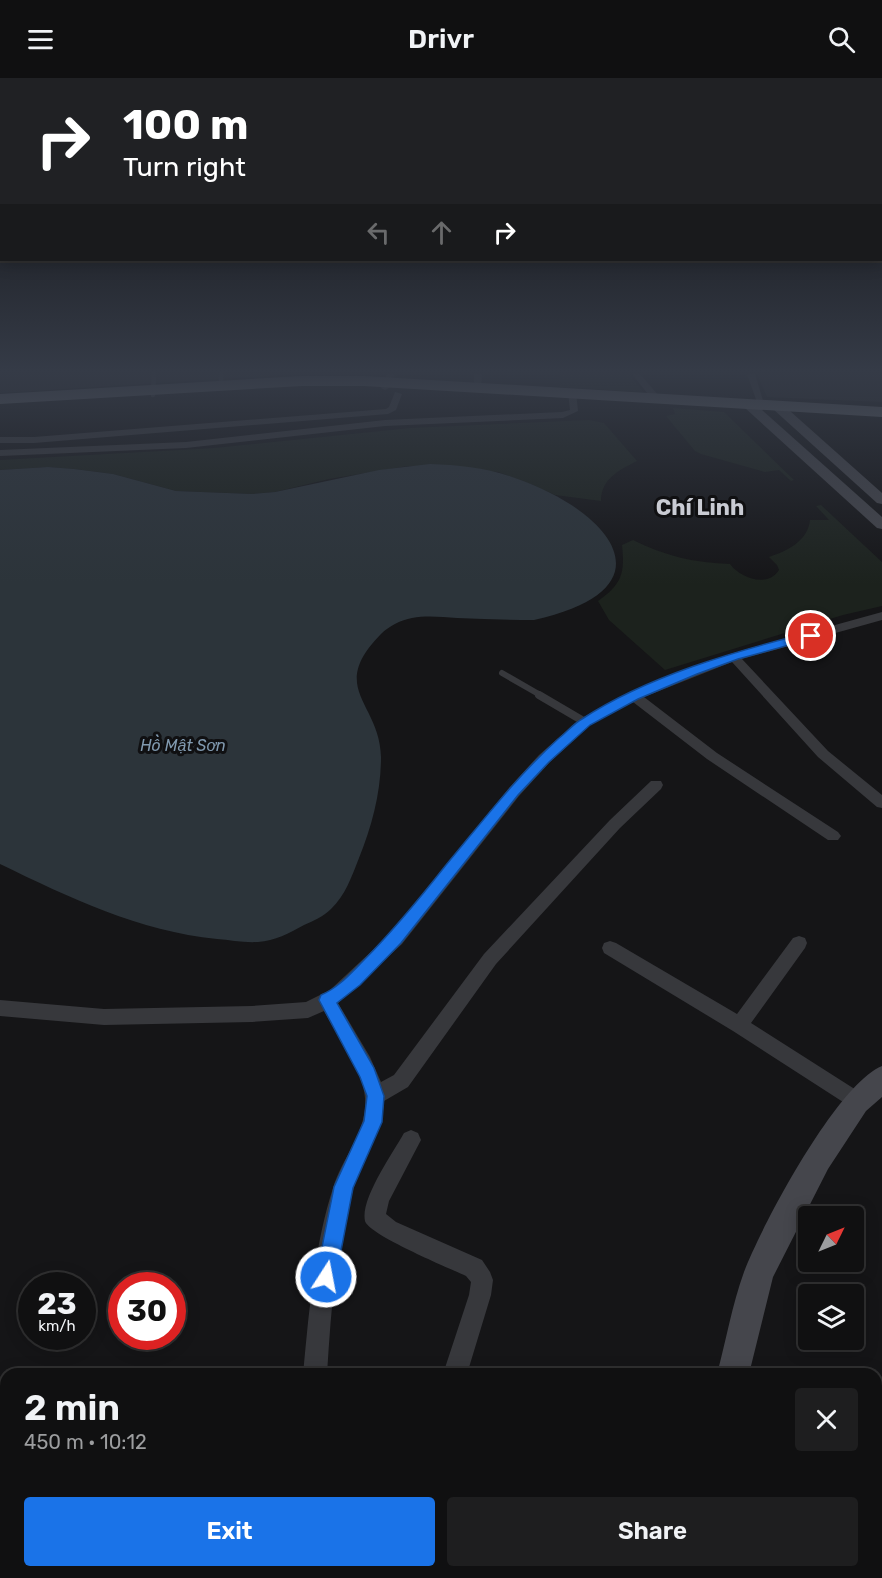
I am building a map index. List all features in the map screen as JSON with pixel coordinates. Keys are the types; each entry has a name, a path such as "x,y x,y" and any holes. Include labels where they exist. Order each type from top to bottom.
{"street":[{"path":"0,453 204,444"},
{"path":"799,444 844,491 882,525"},
{"path":"811,444 882,500"},
{"path":"844,491 870,490"},
{"path":"0,1008 104,1017 308,1010 336,996 396,939 514,792 544,759 585,722 634,696 734,657 882,616"},
{"path":"734,657 824,754 882,803"},
{"path":"634,696 712,756 833,836"},
{"path":"375,1096 400,1082 490,959 615,824 656,785"},
{"path":"739,1025 799,943"},
{"path":"610,948 739,1025 857,1102"},
{"path":"315,1368 321,1299 344,1187 373,1122 375,1096 368,1074 327,1000"},
{"path":"735,1368 759,1274 818,1159 857,1102 882,1079"},
{"path":"411,1140 379,1198 375,1219 389,1229 474,1268 482,1280 480,1295 457,1368"}],"lane":[{"path":"502,673 585,722"}],"shaded area":[{"path":"253,444 622,444 637,461 612,476 604,487 601,501 555,495 498,472 408,466 329,479 275,492 252,494 176,491 113,474 74,469 48,467 0,470 0,460"},
{"path":"689,444 757,444 794,480 791,481 779,470 765,472 695,451"},
{"path":"821,505 882,562 882,606 843,615 665,670 609,620 598,601 617,583 622,571 622,545 633,540 680,558 730,564 747,577 768,579 779,570 769,557 783,552 801,539 810,520 829,520 816,506"}],"water":[{"name":"Hồ Mật Sơn","path":"430,464 484,469 515,478 549,492 578,510 600,529 613,550 615,570 604,589 578,606 534,620 434,616 408,619 388,628 365,653 358,669 357,683 360,696 378,738 381,770 375,809 368,834 354,872 344,892 331,909 287,934 270,940 243,942 217,939 160,929 133,921 79,901 0,864 0,470 48,467 74,469 113,474 176,491 252,494 275,492 379,470"}],"district":[{"name":"Chí Linh","path":"700,507"}],"route":[{"path":"326,1277 344,1187 373,1122 375,1096 368,1074 327,1000 336,996 396,939 514,792 544,759 585,722 634,696 693,672 734,657 811,636"}]}
